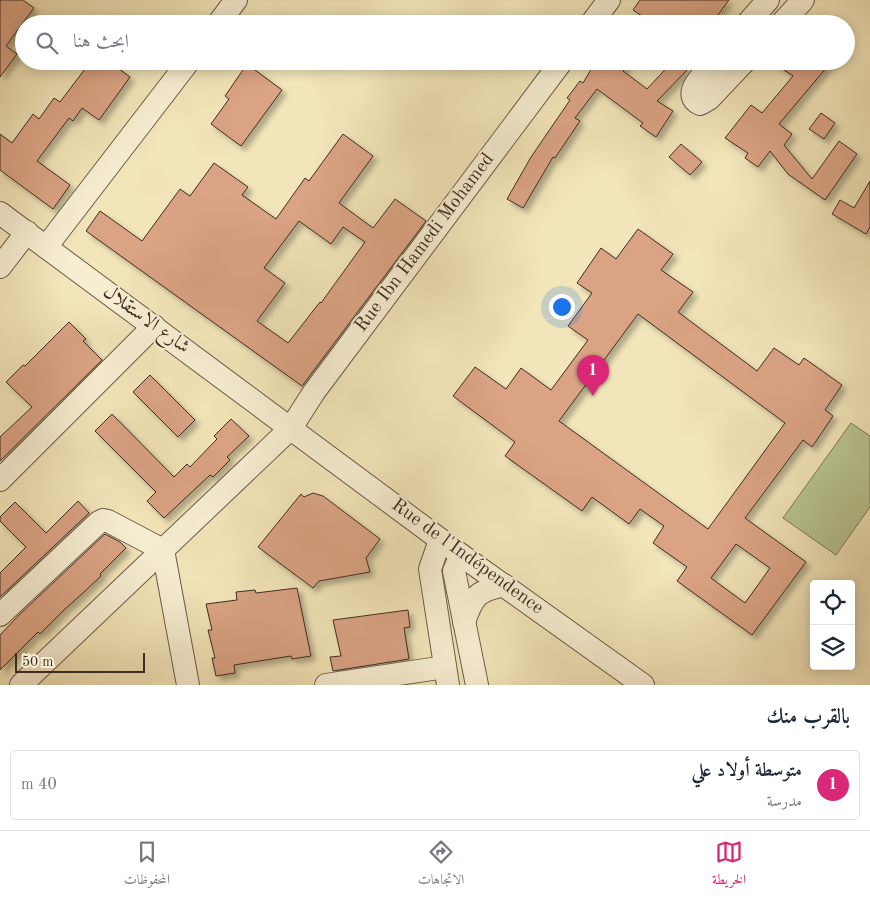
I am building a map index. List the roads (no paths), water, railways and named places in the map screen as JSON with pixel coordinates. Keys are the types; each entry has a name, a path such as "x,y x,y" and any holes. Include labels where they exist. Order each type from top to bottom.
{"street":[{"path":"225,15 236,0"},
{"path":"598,15 609,0"},
{"path":"756,15 768,0"},
{"path":"789,15 803,0"},
{"path":"46,247 182,70"},
{"name":"Rue Ibn Hamedi Mohamed","path":"21,685 291,428 326,376 555,70"},
{"path":"708,70 693,88 692,95 696,103 703,103 708,99 736,70"},
{"name":"شارع الاستقلال","path":"0,213 291,428"},
{"path":"0,267 26,232"},
{"path":"0,480 154,326"},
{"name":"Rue de l'Indépendence","path":"291,428 440,540 643,685"},
{"path":"0,615 99,522 103,520 116,524 163,550 188,685"},
{"path":"326,685 446,676 430,570 440,540"},
{"path":"462,555 454,571 477,685"},
{"path":"464,622 472,600 488,589 504,585"}],"place":[{"name":"متوسطة أولاد علي","path":"593,396"}]}
